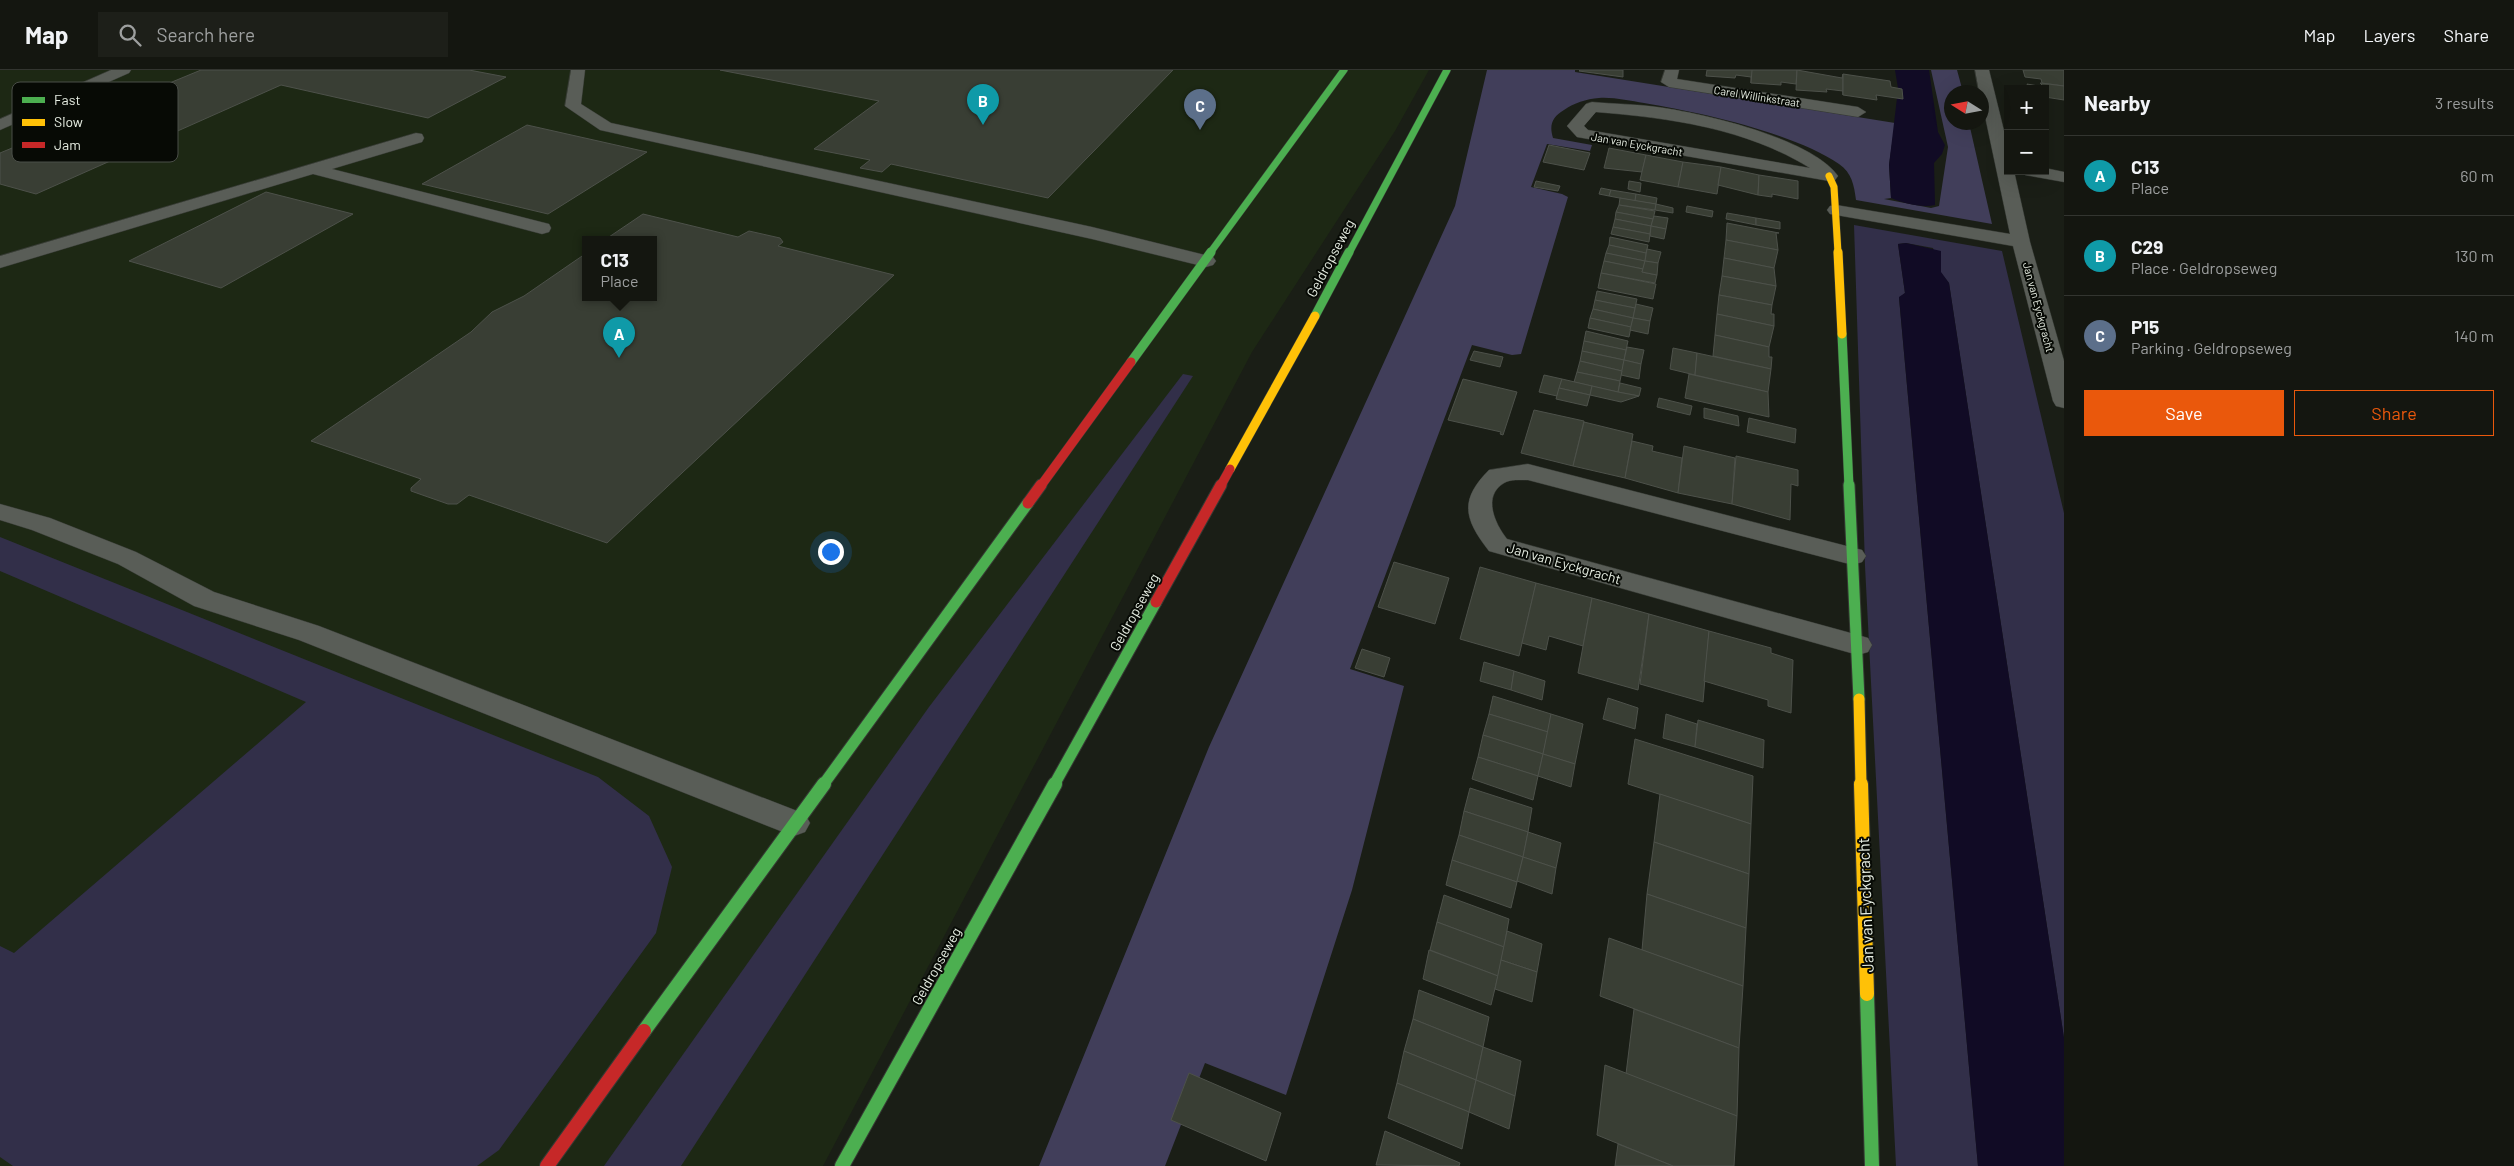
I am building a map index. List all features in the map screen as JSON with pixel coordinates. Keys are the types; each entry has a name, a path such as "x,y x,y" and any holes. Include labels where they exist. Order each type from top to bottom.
{"street":[{"path":"97,82 124,70"},
{"path":"578,70 572,106 606,127 1092,233 1206,261"},
{"path":"547,1166 794,823 1344,70"},
{"name":"Geldropseweg","path":"842,1166 1304,337 1447,70"},
{"name":"Carel Willinkstraat","path":"1672,70 1669,82 1858,112"},
{"name":"Jan van Eyckgracht","path":"1982,70 2004,159"},
{"name":"Jan van Eyckgracht","path":"1829,176 1583,134 1575,126 1592,107 1663,113 1736,131 1778,145 1822,167 1829,176 1834,187 1858,645 1872,1166"},
{"path":"0,125 12,120"},
{"path":"0,262 416,138"},
{"path":"312,168 542,228"},
{"path":"2049,174 2064,177"},
{"name":"Jan van Eyckgracht","path":"2008,175 2021,242 2064,401"},
{"name":"Jan van Eyckgracht","path":"1836,210 2021,242"},
{"name":"Jan van Eyckgracht","path":"1853,556 1528,472 1498,475 1484,488 1479,510 1485,530 1498,545 1858,645"},
{"path":"0,512 41,524 127,558 204,600 309,633 794,823"}],"shaded area":[{"path":"0,70 1429,70 1395,131 1252,352 823,1166 0,1166"},
{"path":"1487,70 1575,70 1575,72 1895,123 1889,165 1891,198 1884,199 1931,208 1939,206 1948,147 1944,130 1971,130 1992,224 1856,200 1852,180 1847,171 1839,164 1820,153 1772,133 1718,118 1622,99 1605,98 1580,102 1560,113 1552,122 1553,138 1592,145 1590,151 1547,144 1531,187 1568,197 1521,354 1512,355 1472,345 1350,669 1404,686 1352,890 1286,1095 1205,1063 1165,1166 1039,1166 1209,747 1455,206"},
{"path":"1895,70 1929,70 1938,132 1945,145 1942,154 1934,163 1935,205 1924,206 1901,202 1891,198 1889,165 1897,98 1903,98 1902,89 1898,88"},
{"path":"1931,70 1957,70 1961,85 1944,85 1944,129"},
{"path":"1854,225 2002,251 2064,513 2064,1038 1949,283 1941,273 1933,248 1906,243 1898,244 1905,293 1899,298 1978,1166 1896,1166 1865,566"},
{"path":"1906,243 1941,251 1941,272 1949,283 2064,1038 2064,1166 1978,1166 1899,297 1905,293 1898,244"},
{"path":"1183,374 1193,376 681,1166 604,1166 929,707"},
{"path":"0,537 598,777 649,816 672,867 656,933 499,1150 477,1166 13,1166 0,1157 0,946 14,953 306,702 0,571"}],"building":[{"path":"201,70 469,70 506,77 428,118 281,85 178,131 178,82 172,82"},
{"path":"720,70 1173,70 1048,198 891,164 882,172 860,168 870,160 814,149 879,101"},
{"path":"1623,70 1623,77 1579,71"},
{"path":"1707,70 1753,70 1751,83 1751,77 1736,75 1735,78 1706,76"},
{"path":"1752,70 1797,70 1796,84 1781,82 1781,85 1751,83"},
{"path":"1797,70 1842,78 1843,74 1843,91 1826,89 1827,92 1796,90"},
{"path":"2023,70 2064,70 2064,86 2042,83 2041,79 2025,77"},
{"path":"1843,74 1890,81 1891,87 1902,89 1903,99 1876,95 1877,100 1843,95"},
{"path":"2040,83 2064,86 2064,100 2049,98 2049,85 2042,85"},
{"path":"527,125 647,152 548,214 422,184"},
{"path":"1549,145 1590,153 1584,170 1543,162"},
{"path":"12,148 12,162 108,162 36,194 0,184 0,153"},
{"path":"1609,148 1646,155 1642,172 1604,168"},
{"path":"1646,155 1683,162 1678,187 1640,180"},
{"path":"1683,162 1721,167 1717,194 1678,187"},
{"path":"1721,167 1759,175 1758,195 1718,185"},
{"path":"1759,175 1798,181 1798,199 1772,194 1772,197 1758,195"},
{"path":"1536,181 1560,186 1558,191 1534,187"},
{"path":"1629,181 1641,183 1640,192 1628,189"},
{"path":"1601,188 1611,190 1609,196 1599,194"},
{"path":"1611,190 1636,194 1635,201 1609,196"},
{"path":"266,192 353,214 221,288 129,261"},
{"path":"1636,194 1657,198 1656,204 1635,201"},
{"path":"1620,198 1656,204 1655,210 1619,205"},
{"path":"1656,204 1673,208 1673,213 1655,210"},
{"path":"1619,205 1655,211 1653,219 1616,212"},
{"path":"1687,206 1713,211 1712,217 1686,212"},
{"path":"1616,212 1653,219 1651,226 1615,219"},
{"path":"1727,213 1756,218 1756,225 1726,219"},
{"path":"643,214 738,237 749,231 780,238 783,242 778,246 894,275 607,543 469,495 457,504 448,504 411,491 411,488 421,479 311,441 471,332 492,312 524,296 582,256 582,301 657,301 657,236 610,236"},
{"path":"1654,216 1668,218 1666,229 1651,226"},
{"path":"1756,218 1780,222 1780,229 1756,225"},
{"path":"1615,219 1651,226 1650,234 1613,227"},
{"path":"1727,223 1779,233 1776,233 1778,250 1726,240"},
{"path":"1651,226 1666,229 1664,239 1650,236"},
{"path":"1613,227 1650,234 1649,242 1611,234"},
{"path":"1610,237 1648,245 1646,253 1609,245"},
{"path":"1726,240 1778,250 1774,268 1724,258"},
{"path":"1609,245 1646,253 1645,261 1606,253"},
{"path":"1647,249 1661,252 1658,263 1645,261"},
{"path":"1606,253 1645,261 1643,269 1604,261"},
{"path":"1724,258 1774,268 1776,286 1722,276"},
{"path":"1604,261 1643,269 1642,272 1657,275 1655,283 1601,273"},
{"path":"1645,261 1658,263 1657,275 1642,272"},
{"path":"1601,273 1656,284 1653,299 1598,288"},
{"path":"1722,276 1776,286 1772,305 1719,295"},
{"path":"1597,291 1637,299 1635,308 1595,300"},
{"path":"1719,295 1772,305 1771,314 1774,314 1774,326 1717,314"},
{"path":"1595,300 1635,308 1633,318 1593,309"},
{"path":"1636,304 1653,308 1650,321 1633,318"},
{"path":"1593,309 1633,318 1631,327 1590,318"},
{"path":"1717,314 1774,326 1769,347 1715,335"},
{"path":"1590,318 1631,327 1629,337 1588,328"},
{"path":"1633,318 1650,321 1648,334 1630,330"},
{"path":"1586,331 1628,341 1626,350 1584,341"},
{"path":"1715,335 1769,347 1769,357 1772,357 1771,369 1713,356"},
{"path":"1584,341 1626,350 1624,360 1582,351"},
{"path":"1627,347 1644,350 1641,364 1624,360"},
{"path":"1673,348 1697,353 1695,375 1670,369"},
{"path":"1474,351 1503,357 1500,367 1470,360"},
{"path":"1582,351 1624,360 1622,371 1580,361"},
{"path":"1697,353 1771,369 1768,392 1695,375"},
{"path":"1624,360 1641,364 1639,379 1621,375"},
{"path":"1580,361 1622,371 1620,381 1577,372"},
{"path":"1577,372 1620,381 1618,392 1574,382"},
{"path":"1689,374 1768,392 1769,417 1685,398"},
{"path":"1544,375 1562,379 1557,396 1539,392"},
{"path":"1463,379 1517,392 1503,435 1500,434 1501,432 1448,420"},
{"path":"1562,379 1592,386 1590,395 1559,388"},
{"path":"1620,383 1641,388 1639,396 1618,392"},
{"path":"1592,386 1639,396 1621,402 1590,395"},
{"path":"1559,388 1590,395 1587,406 1556,399"},
{"path":"1659,398 1692,406 1690,415 1657,407"},
{"path":"1704,408 1738,416 1739,426 1704,418"},
{"path":"1534,410 1584,421 1573,466 1521,453"},
{"path":"1749,418 1796,429 1795,443 1747,432"},
{"path":"1584,422 1633,434 1625,478 1573,466"},
{"path":"1632,441 1653,446 1652,451 1682,458 1678,493 1625,478"},
{"path":"1684,446 1735,458 1732,504 1678,493"},
{"path":"1736,456 1798,470 1798,486 1791,484 1790,520 1732,504"},
{"path":"1394,562 1449,578 1435,624 1378,607"},
{"path":"1480,567 1536,583 1519,656 1460,639"},
{"path":"1536,583 1592,598 1583,646 1549,636 1546,650 1522,643"},
{"path":"1592,598 1649,614 1638,690 1578,673"},
{"path":"1649,614 1709,631 1703,702 1640,684"},
{"path":"1709,631 1771,648 1771,653 1793,660 1791,713 1768,706 1768,700 1704,681"},
{"path":"1362,649 1390,658 1384,677 1355,668"},
{"path":"1484,662 1514,671 1511,690 1480,681"},
{"path":"1514,671 1545,681 1542,700 1511,690"},
{"path":"1493,696 1551,714 1548,732 1489,714"},
{"path":"1608,698 1638,708 1635,729 1603,719"},
{"path":"1489,714 1548,732 1543,754 1483,735"},
{"path":"1551,714 1583,724 1575,764 1543,754"},
{"path":"1666,714 1697,724 1695,747 1663,738"},
{"path":"1698,720 1764,740 1763,768 1695,747"},
{"path":"1483,735 1543,754 1538,776 1478,757"},
{"path":"1635,739 1753,776 1751,824 1628,784"},
{"path":"1543,754 1575,764 1571,787 1538,776"},
{"path":"1478,757 1538,776 1533,800 1472,779"},
{"path":"1470,788 1532,808 1528,832 1464,811"},
{"path":"1660,794 1751,824 1749,874 1654,842"},
{"path":"1464,811 1528,832 1523,857 1459,835"},
{"path":"1528,832 1561,843 1556,868 1523,857"},
{"path":"1459,835 1523,857 1517,882 1452,860"},
{"path":"1654,842 1749,874 1746,928 1647,894"},
{"path":"1523,857 1556,868 1552,894 1517,881"},
{"path":"1452,860 1517,882 1511,908 1446,885"},
{"path":"1647,894 1746,928 1743,986 1642,950"},
{"path":"1444,895 1509,919 1504,947 1437,922"},
{"path":"1437,922 1504,947 1498,976 1430,950"},
{"path":"1507,931 1542,944 1537,972 1501,960"},
{"path":"1609,938 1743,986 1739,1048 1600,996"},
{"path":"1429,950 1498,976 1491,1005 1423,979"},
{"path":"1501,960 1537,972 1532,1002 1495,989"},
{"path":"1419,990 1489,1017 1483,1047 1413,1019"},
{"path":"1634,1009 1739,1048 1737,1116 1626,1074"},
{"path":"1413,1019 1483,1047 1476,1080 1404,1051"},
{"path":"1483,1047 1521,1061 1515,1096 1476,1080"},
{"path":"1404,1051 1476,1080 1469,1112 1397,1083"},
{"path":"1605,1065 1737,1116 1734,1166 1673,1166 1597,1135"},
{"path":"1189,1073 1281,1113 1266,1161 1171,1120"},
{"path":"1476,1080 1515,1096 1509,1129 1469,1112"},
{"path":"1397,1083 1469,1112 1462,1149 1388,1118"},
{"path":"1385,1131 1460,1163 1459,1166 1376,1165"},
{"path":"1618,1144 1673,1166 1615,1166"}],"traffic: fast":[{"path":"1131,362 1344,70"},
{"path":"1315,316 1447,70"},
{"path":"1842,334 1859,699"},
{"path":"644,1031 1028,503"},
{"path":"842,1166 1156,602"},
{"path":"1867,994 1872,1166"}],"traffic: slow":[{"path":"1829,176 1834,187 1836,210 1842,334"},
{"path":"1230,469 1315,316"},
{"path":"1859,699 1867,994"}],"traffic: jam":[{"path":"1028,503 1131,362"},
{"path":"1156,602 1230,469"},
{"path":"547,1166 644,1031"}],"place":[{"name":"C29","path":"983,125"},
{"name":"P15","path":"1200,130"},
{"name":"C13","path":"619,358"}]}
